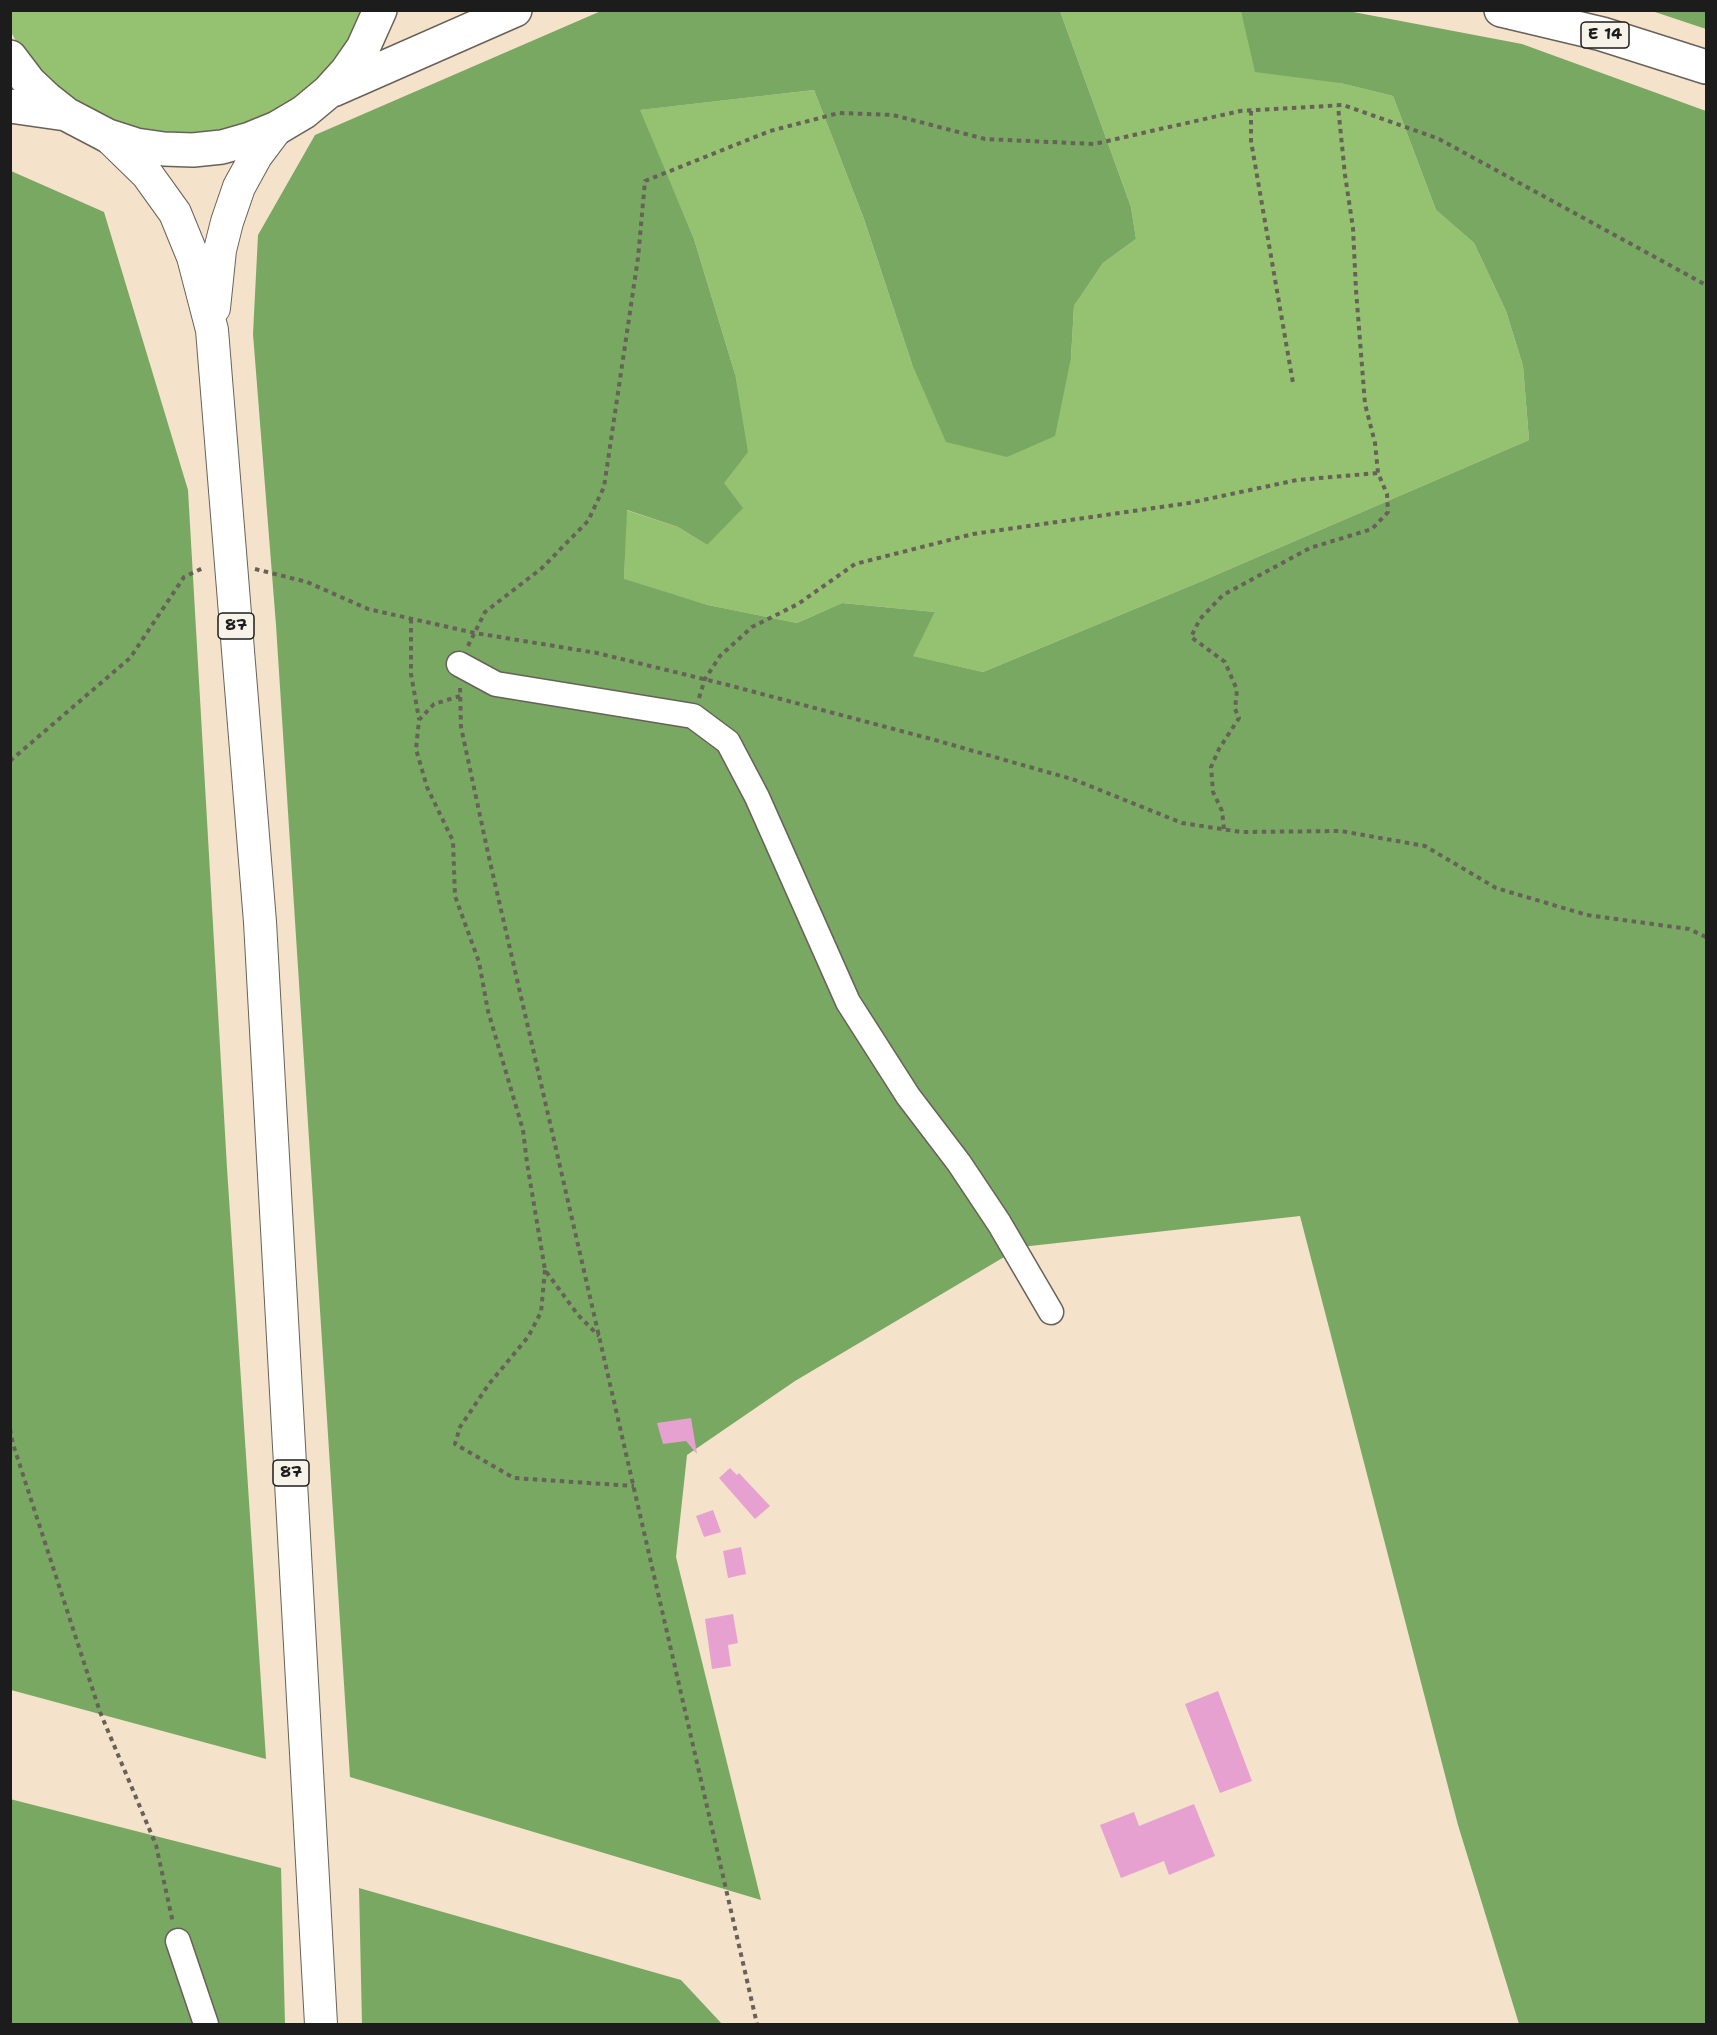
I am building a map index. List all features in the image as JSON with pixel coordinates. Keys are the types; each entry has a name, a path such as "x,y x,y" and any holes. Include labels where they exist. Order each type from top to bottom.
{"highway":[{"path":"10,57 29,82 66,114 108,136 155,148 193,150 222,147 277,128 304,112 328,92 363,48 380,10"},
{"path":"328,92 515,10"},
{"name":"E 14","path":"1501,10 1602,34 1707,68"},
{"name":"E 14","path":"1597,10 1707,44"},
{"path":"10,106 66,114"}],"main road":[{"path":"212,330 220,250 227,222 239,187 256,156 277,128"},
{"path":"108,136 147,174 175,213 193,257 212,330"},
{"name":"87","path":"212,330 260,922 321,2025"}],"street":[{"path":"459,664 496,684 693,716 728,742 757,797 848,1002 908,1096 959,1162 1051,1312"},
{"path":"178,1941 206,2025"}],"path":[{"path":"758,2025 461,727 459,664 485,612 542,568 588,521 604,487 638,258 645,181 770,131 838,113 893,115 985,139 1094,144 1251,111 1343,105 1439,138 1707,285"},
{"path":"1224,829 1222,811 1213,792 1211,767 1219,749 1239,718 1235,709 1237,690 1225,662 1191,637 1200,619 1223,595 1310,548 1372,529 1388,512 1388,494 1378,472 1375,443 1365,404 1353,228 1338,106"},
{"path":"1251,111 1251,141 1293,383"},
{"path":"705,679 720,656 752,627 798,604 855,564 973,534 1189,503 1297,480 1378,472"},
{"path":"10,761 130,658 184,577 203,568"},
{"path":"254,568 307,582 368,609 475,633 597,653 935,740 1064,777 1182,823 1241,832 1341,831 1425,846 1496,888 1587,915 1689,929 1707,937"},
{"path":"411,618 411,674 419,720 417,749 427,787 453,841 455,896 479,962 488,1011 523,1130 545,1270 541,1312 528,1337 489,1384 460,1427 455,1444 514,1478 634,1486"},
{"path":"419,720 434,704 460,696"},
{"path":"545,1270 578,1314 599,1336"},
{"path":"10,1429 100,1712 156,1845 178,1941"}],"green space":[{"path":"10,11 368,11 330,72 284,110 229,132 170,137 112,124 61,94 21,50 11,32"},
{"path":"601,11 1060,11 1131,207 1136,239 1103,263 1074,306 1071,358 1055,436 1007,457 946,442 912,364 864,219 814,90 640,110 694,239 735,374 748,452 724,483 743,508 707,545 678,527 627,510 624,579 708,605 797,623 842,603 935,612 913,656 983,672 1202,581 1529,440 1523,366 1506,311 1474,243 1436,210 1393,96 1340,83 1255,72 1241,11 1348,11 1522,44 1706,111 1706,2024 1519,2024 1458,1825 1300,1216 1021,1247 795,1381 687,1455 676,1557 761,1900 350,1777 276,625 253,334 258,235 315,135"},
{"path":"1060,11 1241,11 1340,83 1393,96 1436,210 1474,243 1506,311 1523,366 1529,440 1202,581 983,672 912,656 935,612 842,603 797,623 708,605 624,580 626,510 678,527 707,545 724,483 735,374 694,239 639,110 814,90 864,219 912,364 1071,358 1074,306 1103,263 1136,239 1131,207"},
{"path":"1652,11 1706,11 1706,29"},
{"path":"11,171 104,212 188,490 227,1168 266,1759 11,1690"},
{"path":"10,1799 281,1868 285,2024 11,2024"},
{"path":"359,1888 681,1980 722,2024 362,2024"}],"building":[{"path":"691,1418 697,1454 686,1441 663,1444 657,1423"},
{"path":"730,1468 737,1475 739,1473 770,1506 755,1519 719,1478"},
{"path":"713,1510 721,1532 704,1537 696,1516"},
{"path":"741,1547 746,1574 728,1578 723,1551"},
{"path":"733,1614 738,1643 728,1645 731,1666 712,1669 705,1619"},
{"path":"1218,1691 1252,1781 1220,1793 1185,1704"},
{"path":"1194,1804 1215,1856 1169,1875 1164,1861 1121,1878 1100,1825 1134,1812 1139,1826"}]}
